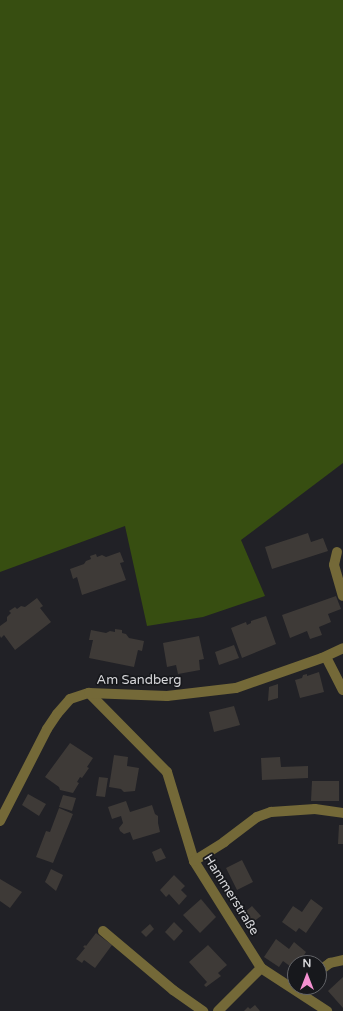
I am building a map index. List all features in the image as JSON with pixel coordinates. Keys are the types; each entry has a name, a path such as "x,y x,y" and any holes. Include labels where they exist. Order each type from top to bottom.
{"street":[{"path":"337,552 334,565 343,596"},
{"name":"Am Sandberg","path":"0,821 57,714 70,699 89,693 167,696 236,688 326,657 343,648"},
{"path":"326,657 343,690"},
{"name":"Hammerstraße","path":"89,693 167,772 194,861 261,968 287,982"},
{"path":"194,861 224,842 257,817 271,812 315,809 343,812"},
{"path":"103,931 173,990 203,1011"},
{"path":"327,965 343,960"},
{"path":"218,1011 261,968"},
{"name":"Hammerstraße","path":"309,995 327,1011"}],"green space":[{"path":"0,0 343,0 343,463 241,540 265,596 203,617 147,626 125,526 0,572"}],"building":[{"path":"308,533 311,542 323,538 328,551 272,569 265,547"},
{"path":"120,552 124,562 120,563 126,580 82,595 77,577 73,579 70,569 84,564 86,561 91,559 90,556 96,554 97,557 102,555 106,557"},
{"path":"336,596 341,609 328,614 331,622 319,627 322,635 310,639 307,631 290,638 282,615"},
{"path":"37,598 43,606 40,608 51,622 15,650 4,635 1,638 0,626 7,621 7,617 11,613 9,611 15,607 17,609 21,606 25,607"},
{"path":"266,616 276,644 242,658 231,628 246,622 247,625 251,623 251,621"},
{"path":"115,629 122,630 122,633 126,634 129,638 144,641 142,651 138,650 134,667 89,658 93,640 89,640 91,630 106,633 110,631 115,632"},
{"path":"199,636 204,659 199,660 200,670 178,674 176,665 167,667 163,643"},
{"path":"234,645 239,658 219,665 215,652"},
{"path":"319,672 324,692 300,698 295,680 302,678 303,675 307,674 307,676"},
{"path":"278,684 278,698 268,701 269,687"},
{"path":"234,706 240,725 214,732 209,712"},
{"path":"70,743 93,758 87,767 89,768 77,782 79,783 73,793 60,790 59,787 45,777"},
{"path":"114,755 128,757 127,766 139,768 135,791 124,792 121,789 109,787"},
{"path":"280,757 281,767 308,766 308,778 262,780 261,758"},
{"path":"99,777 108,778 105,797 96,796"},
{"path":"312,781 339,781 339,801 311,801"},
{"path":"28,794 46,804 39,816 22,805"},
{"path":"63,795 76,798 72,811 59,807"},
{"path":"126,801 130,812 152,805 155,814 158,816 160,832 133,840 130,832 124,834 120,831 119,828 123,823 121,816 112,819 108,807"},
{"path":"59,808 73,814 53,863 36,857 46,831 50,832"},
{"path":"339,825 343,825 343,844 338,844"},
{"path":"161,848 166,858 156,862 152,852"},
{"path":"242,860 253,882 237,890 226,868"},
{"path":"51,869 63,875 56,891 45,882"},
{"path":"174,875 185,886 181,890 187,896 179,905 169,894 166,897 160,890"},
{"path":"0,879 22,892 10,908 0,901"},
{"path":"201,899 216,917 200,933 183,915"},
{"path":"311,899 323,908 306,933 299,928 296,932 282,922 293,906 302,912"},
{"path":"252,906 261,916 253,922 245,912"},
{"path":"174,922 183,931 174,941 165,932"},
{"path":"150,924 154,929 146,937 141,932"},
{"path":"96,933 112,945 95,968 84,960 82,963 76,959 85,948 83,947 85,945 86,946"},
{"path":"276,939 289,949 294,942 306,952 304,955 287,955 287,964 283,961 279,967 264,957"},
{"path":"208,945 227,965 218,973 221,976 206,987 204,985 207,982 189,962"},
{"path":"343,977 343,1008 328,991"},
{"path":"255,1005 260,1011 244,1011 248,1007 250,1009"}]}
